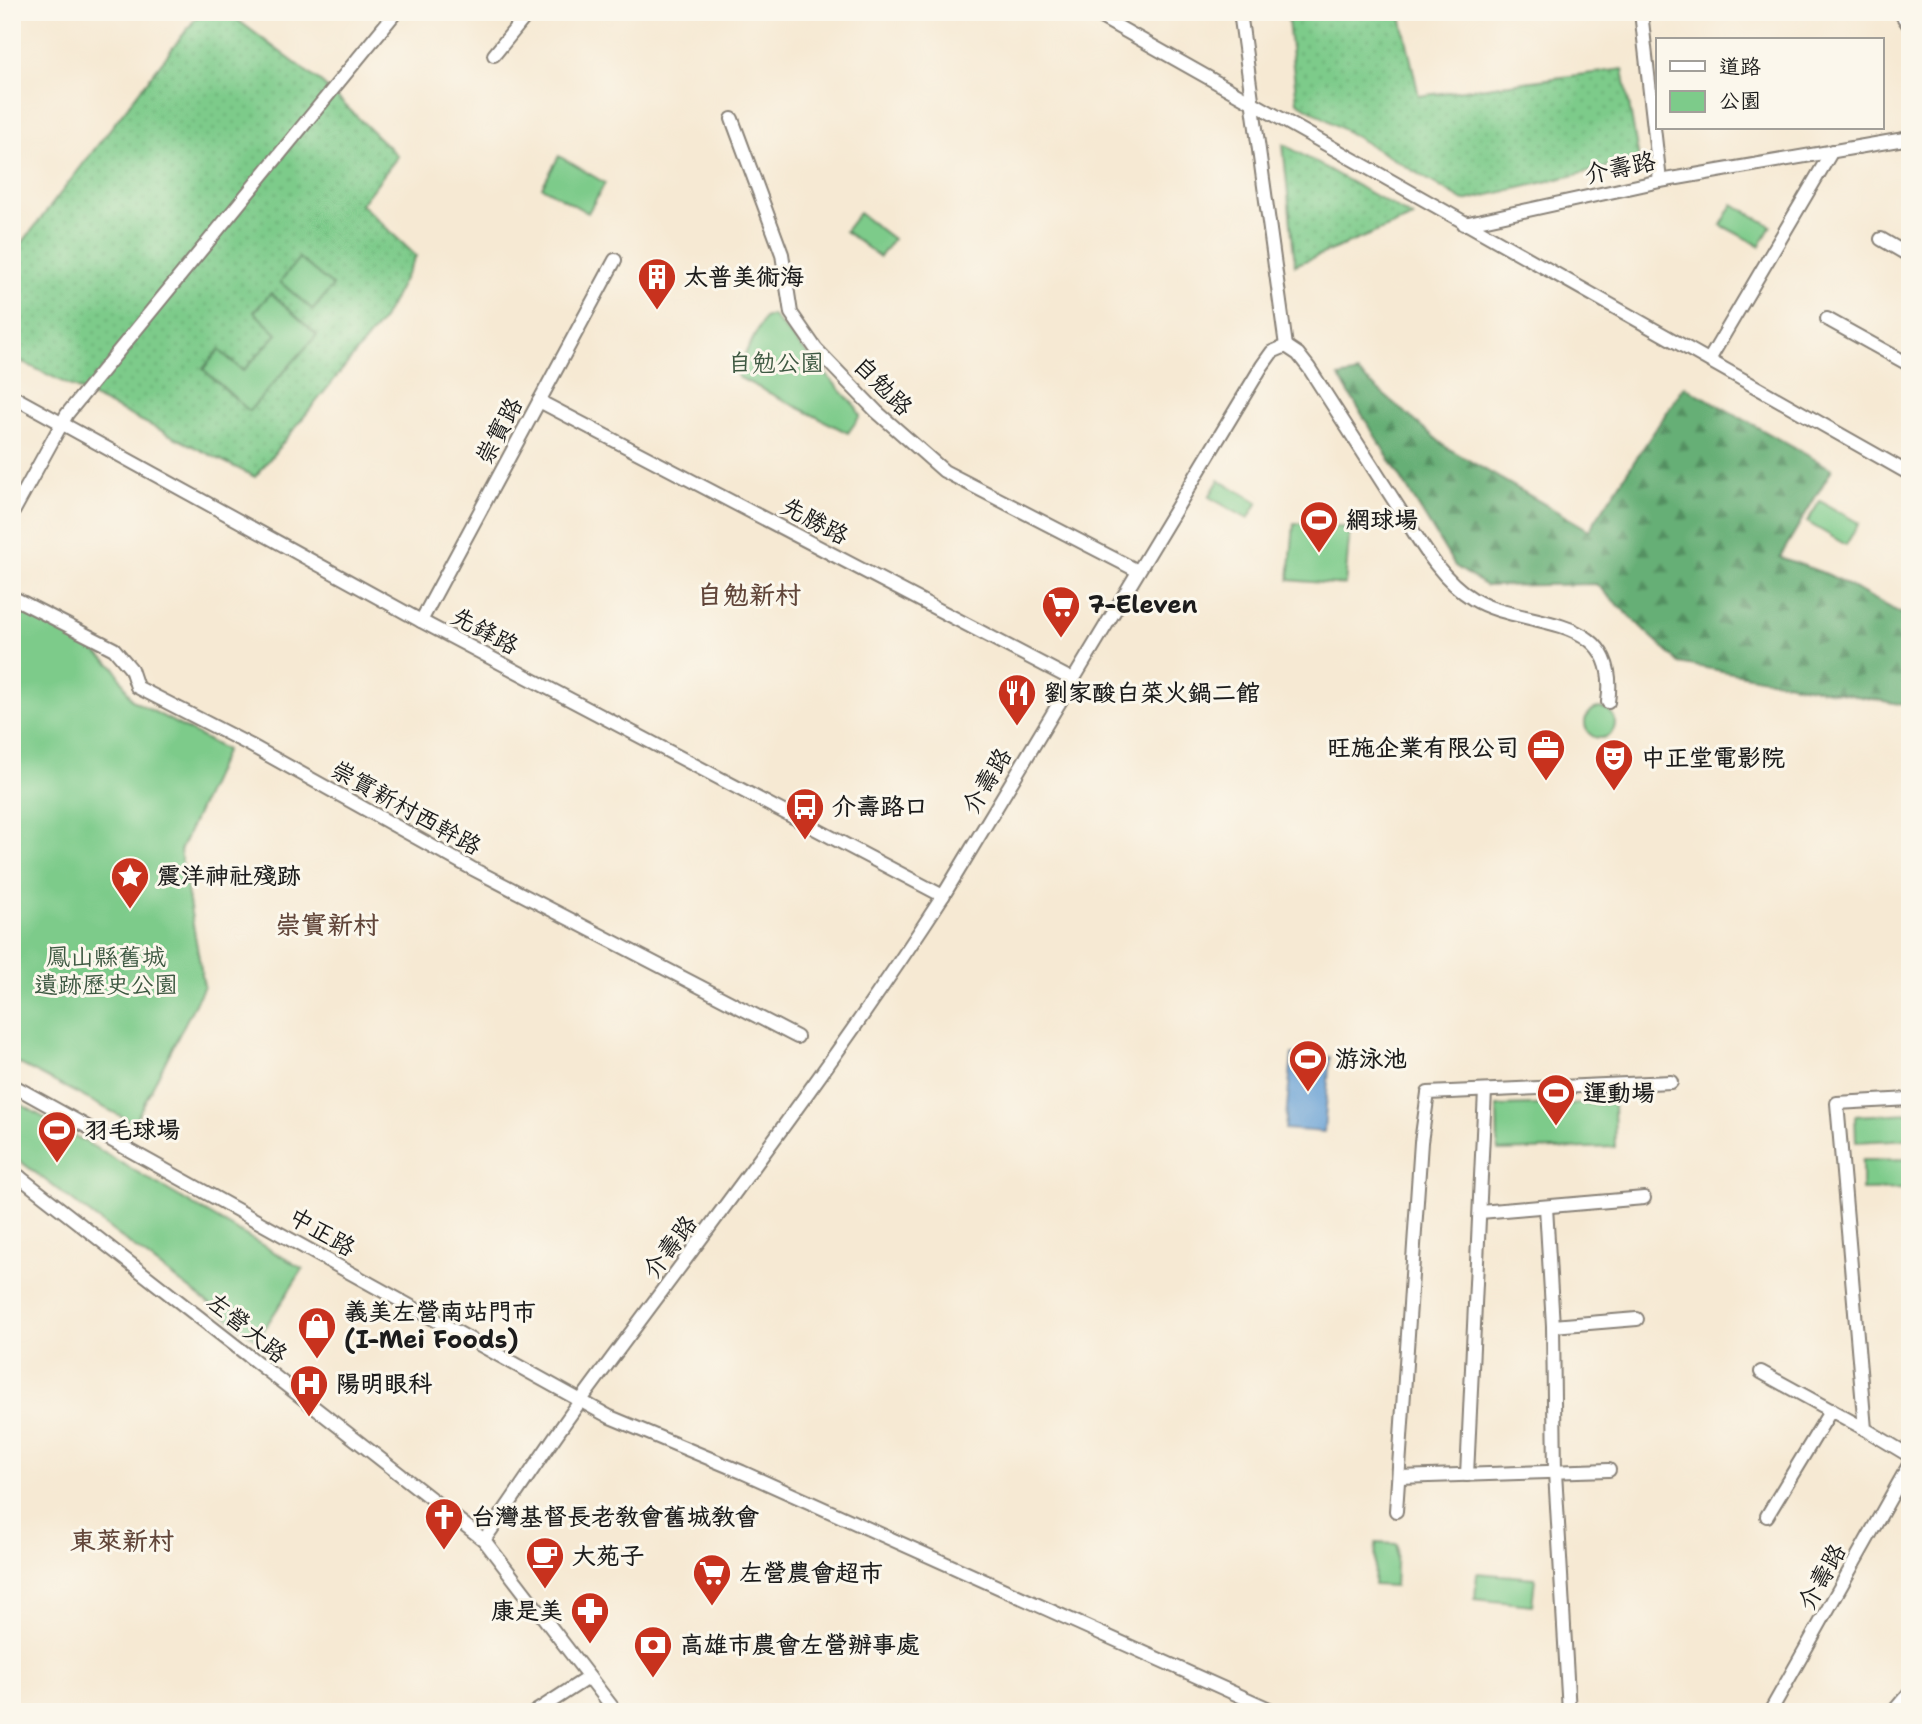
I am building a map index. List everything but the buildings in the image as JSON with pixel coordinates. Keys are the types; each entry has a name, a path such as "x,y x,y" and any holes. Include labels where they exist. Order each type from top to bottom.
{"street":[{"path":"12,514 64,418 397,12"},
{"path":"494,55 528,12"},
{"path":"1091,12 1910,474"},
{"path":"1240,12 1286,346 1298,354 1309,368 1440,570 1474,600 1580,634 1598,651 1608,670 1608,702"},
{"path":"1641,12 1660,181"},
{"path":"1900,12 1910,27"},
{"name":"自勉路","path":"732,119 782,254 791,313 816,349 877,412 944,471 1138,571"},
{"name":"介壽路","path":"1464,224 1660,181 1910,138"},
{"path":"1709,360 1832,150"},
{"path":"1881,239 1910,257"},
{"name":"崇實路","path":"421,621 615,260"},
{"path":"1827,319 1910,365"},
{"name":"介壽路","path":"484,1540 580,1402 704,1237 943,896 1071,679 1262,366 1272,352 1286,346"},
{"name":"先鋒路","path":"12,396 64,418 421,621 943,896"},
{"name":"先勝路","path":"539,401 1071,679"},
{"name":"崇實新村西幹路","path":"12,597 114,649 131,669 137,687 250,745 459,862 797,1037"},
{"path":"1396,1511 1421,1142 1428,1093 1671,1082"},
{"name":"中正路","path":"12,1085 610,1417 742,1472 1276,1712"},
{"path":"1466,1475 1485,1091"},
{"path":"1866,1429 1838,1103 1910,1098"},
{"path":"12,1190 16,1174"},
{"name":"左營大路","path":"16,1174 484,1540 616,1712"},
{"path":"1480,1212 1644,1198"},
{"path":"1546,1207 1553,1326 1555,1472 1569,1712"},
{"path":"1553,1326 1637,1319"},
{"path":"1761,1372 1910,1456"},
{"path":"1767,1516 1831,1410"},
{"name":"介壽路","path":"1770,1712 1910,1463"},
{"path":"1399,1477 1609,1470"},
{"path":"535,1712 589,1677"},
{"path":"1893,1712 1910,1692"}],"green space":[{"path":"1287,12 1400,12 1419,96 1623,69 1639,160 1464,201 1297,102"},
{"path":"199,14 231,15 323,84 398,156 361,204 416,256 382,321 255,477 12,357 12,256"},
{"path":"1283,144 1413,217 1295,265"},
{"path":"559,156 605,183 588,213 542,187"},
{"path":"1733,204 1771,226 1760,246 1721,225"},
{"path":"859,213 893,239 880,257 845,231"},
{"path":"299,258 333,286 313,310 280,282"},
{"path":"271,293 317,335 249,411 203,369 219,350 243,371 277,334 254,312"},
{"name":"自勉公園","path":"772,315 856,407 860,416 848,433 738,377 737,369 764,318"},
{"path":"1358,373 1446,447 1589,530 1684,386 1832,469 1780,557 1829,575 1910,618 1910,706 1679,663 1596,584 1486,586 1455,566 1339,377"},
{"path":"1219,480 1258,502 1248,519 1209,497"},
{"path":"1820,501 1859,523 1846,545 1807,522"},
{"name":"網球場","path":"1294,523 1350,528 1345,585 1289,580"},
{"name":"鳳山縣舊城 遺跡歷史公園","path":"12,607 85,643 115,668 132,700 226,750 180,851 204,986 134,1123 12,1060"},
{"path":"1600,708 1611,712 1615,723 1611,734 1600,738 1589,734 1585,723 1589,712"},
{"path":"12,1099 303,1269 257,1340 12,1155"},
{"name":"運動場","path":"1614,1103 1615,1147 1498,1151 1497,1106"},
{"path":"1910,1113 1910,1139 1856,1142 1855,1116"},
{"path":"1910,1159 1910,1189 1862,1190 1862,1160"},
{"path":"1376,1543 1397,1544 1395,1586 1374,1585"},
{"path":"1477,1573 1535,1578 1532,1605 1475,1599"}],"water":[{"name":"游泳池","path":"1292,1054 1330,1057 1324,1132 1285,1129"}],"place":[{"name":"太普美術海","path":"657,311"},
{"name":"網球場","path":"1319,554"},
{"name":"7-Eleven","path":"1061,639"},
{"name":"劉家酸白菜火鍋二館","path":"1017,727"},
{"name":"旺施企業有限公司","path":"1546,782"},
{"name":"中正堂電影院","path":"1614,792"},
{"name":"介壽路口","path":"805,841"},
{"name":"震洋神社殘跡","path":"130,910"},
{"name":"游泳池","path":"1308,1093"},
{"name":"運動場","path":"1556,1127"},
{"name":"羽毛球場","path":"57,1164"},
{"name":"義美左營南站門市 (I-Mei Foods)","path":"317,1360"},
{"name":"陽明眼科","path":"309,1418"},
{"name":"台灣基督長老教會舊城教會","path":"444,1551"},
{"name":"大苑子","path":"545,1590"},
{"name":"左營農會超市","path":"712,1607"},
{"name":"康是美","path":"590,1645"},
{"name":"高雄市農會左營辦事處","path":"653,1679"}],"district":[{"name":"自勉新村","path":"749,594"},
{"name":"崇實新村","path":"327,924"},
{"name":"東萊新村","path":"122,1540"}]}
